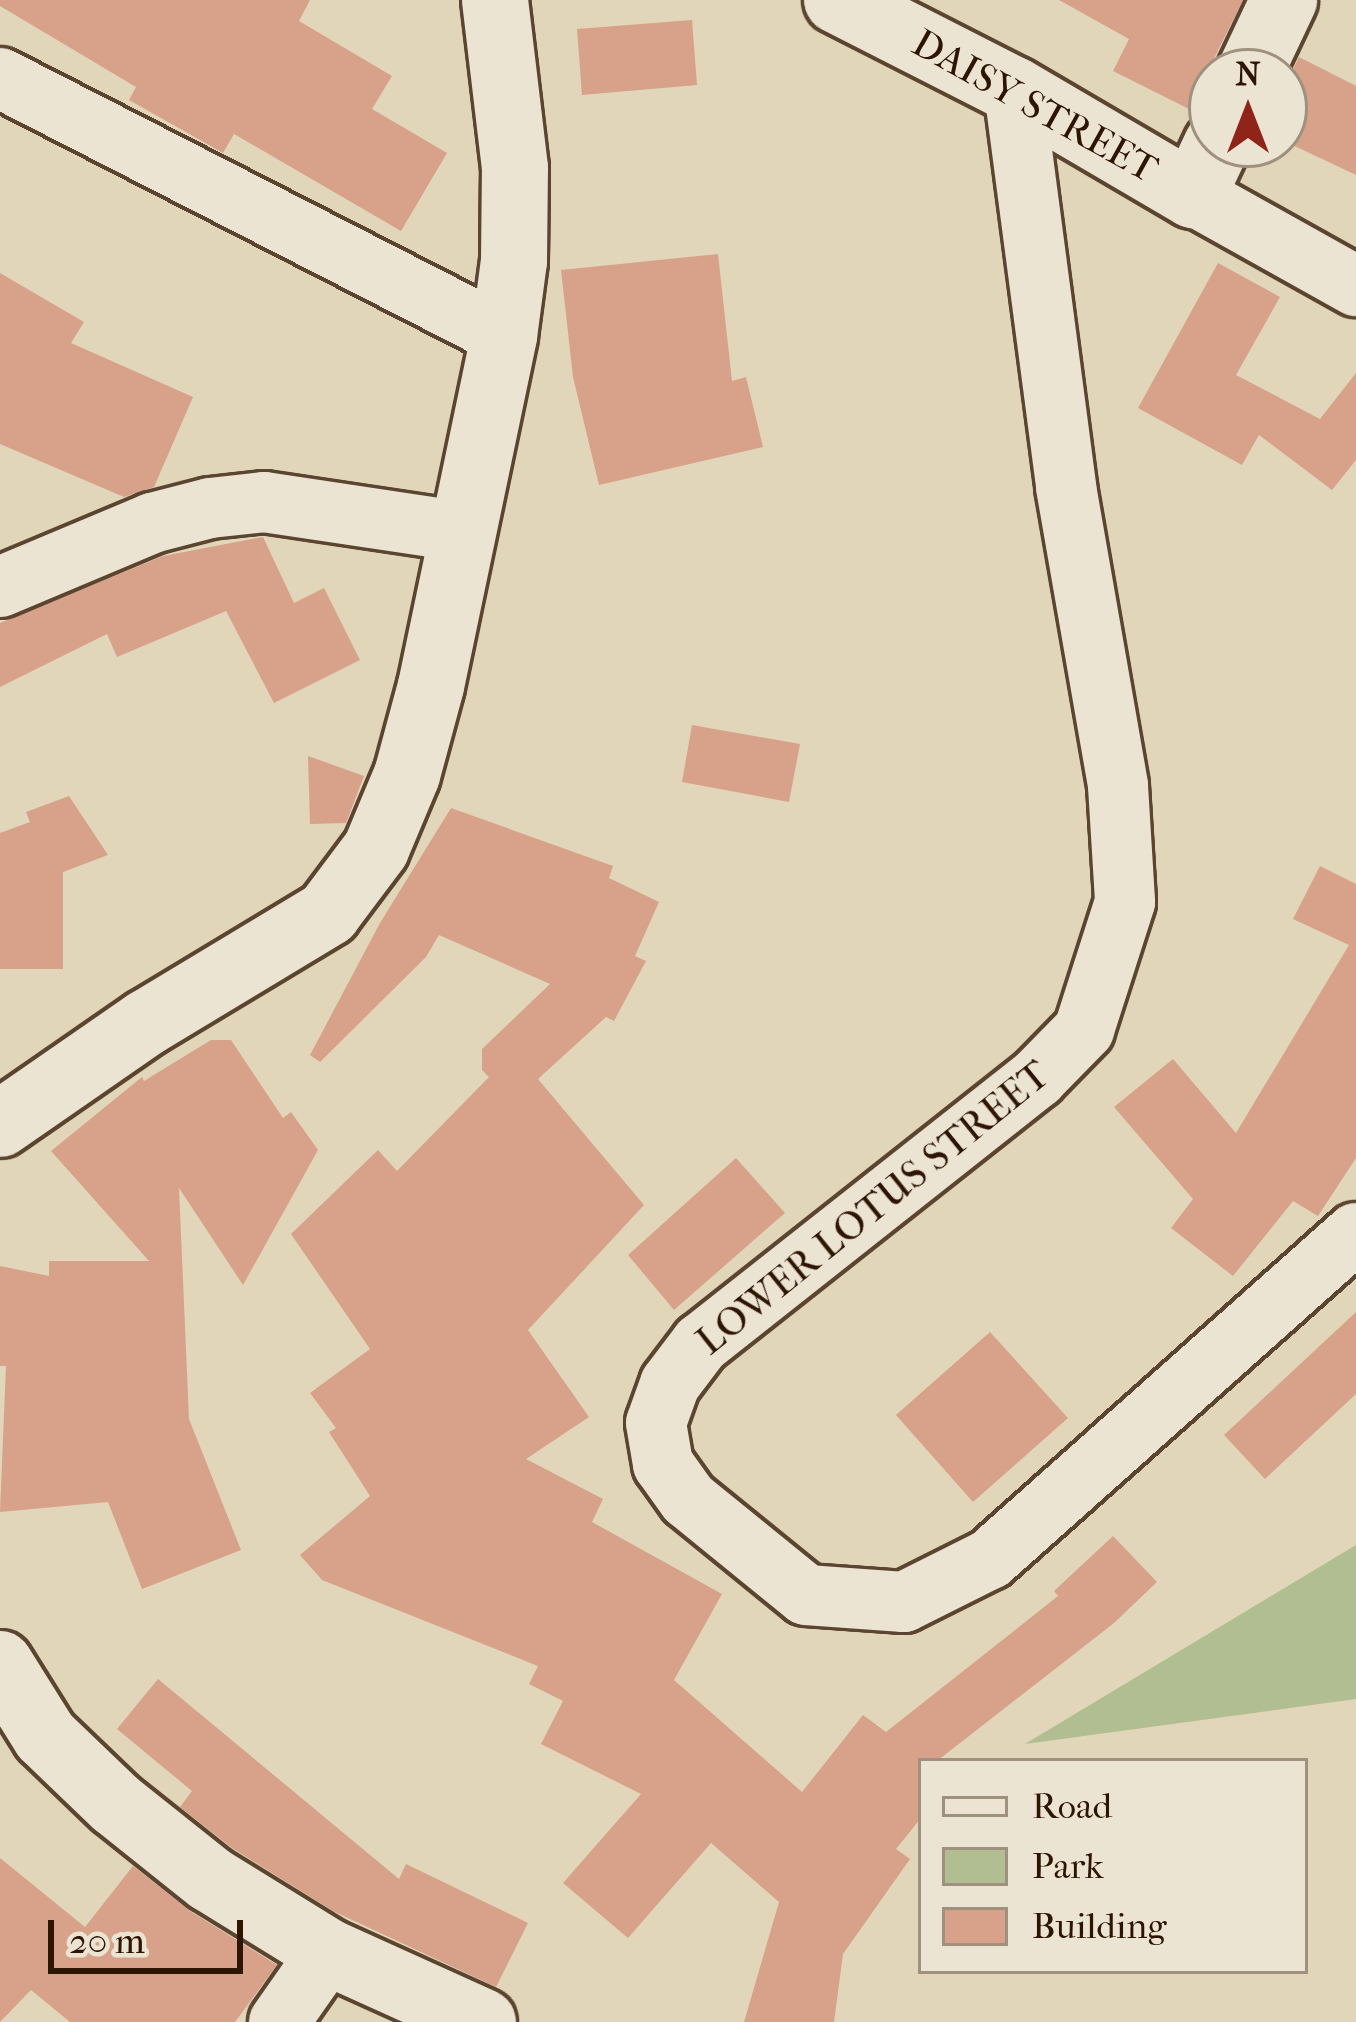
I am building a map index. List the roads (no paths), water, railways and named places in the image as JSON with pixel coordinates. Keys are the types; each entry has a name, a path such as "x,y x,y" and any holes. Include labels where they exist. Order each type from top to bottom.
{"street":[{"path":"0,1124 146,1023 328,913 376,848 407,775 504,336 514,261 515,168 495,0"},
{"name":"DAISY STREET","path":"837,0 1015,90 1205,170 1356,286"},
{"path":"1261,48 1284,0"},
{"path":"0,78 504,336"},
{"name":"LOWER LOTUS STREET","path":"1015,90 1066,487 1118,786 1125,902 1084,1030 1037,1078 700,1343 670,1384 656,1423 663,1464 688,1499 806,1595 904,1602 990,1559 1356,1233"},
{"path":"0,587 118,536 210,508 264,502 464,532"},
{"path":"0,1664 46,1736 116,1804 210,1879 328,1952 483,2022"},
{"path":"279,2022 328,1952"}]}
